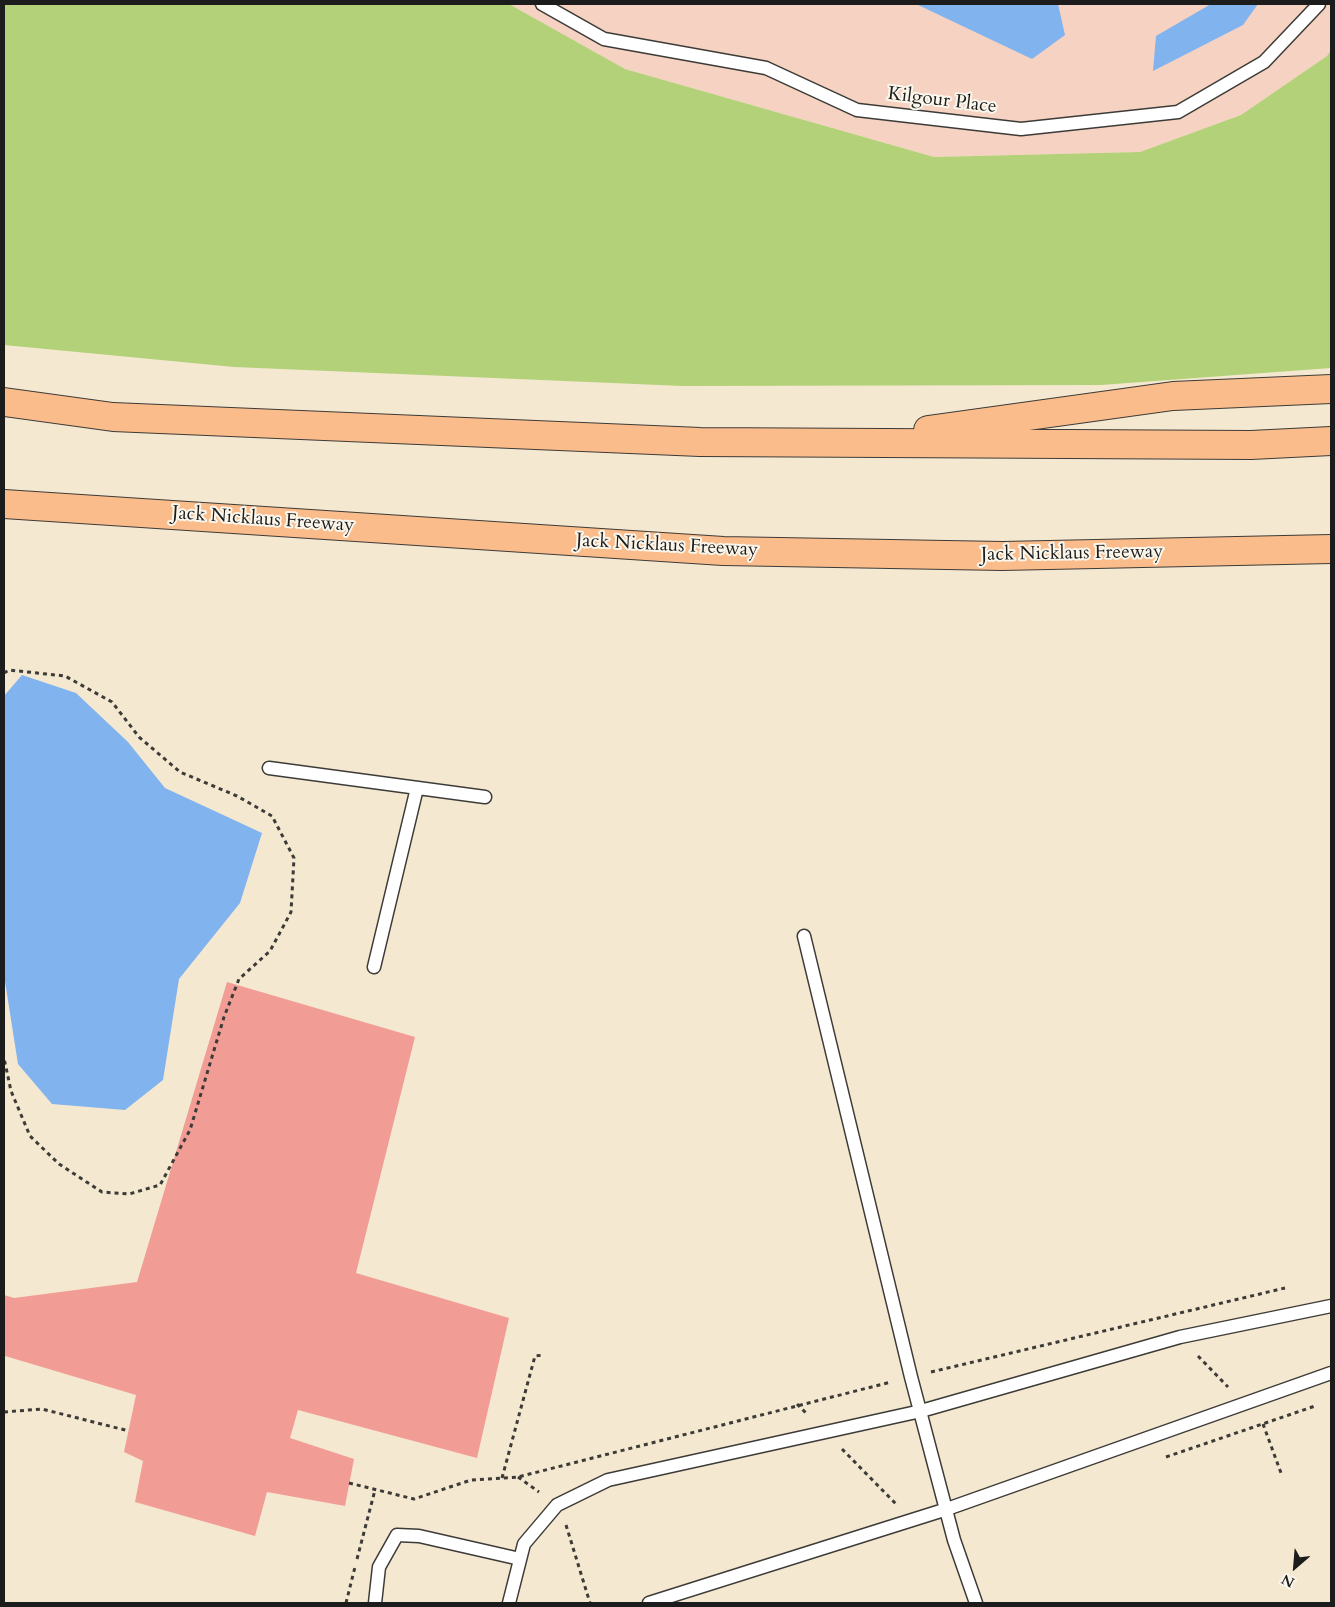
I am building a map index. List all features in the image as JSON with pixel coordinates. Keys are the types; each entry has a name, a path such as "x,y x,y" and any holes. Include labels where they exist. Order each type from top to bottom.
{"highway":[{"path":"846,443 1018,416 1173,396 1331,389"},
{"path":"4,402 113,417 700,442 1250,446 1331,441"},
{"name":"Jack Nicklaus Freeway","path":"4,504 723,551 1002,556 1331,550"}],"lane":[{"name":"Kilgour Place","path":"542,4 604,39 766,68 857,110 1021,129 1178,112 1264,62 1318,4"},
{"path":"269,768 486,797"},
{"path":"374,967 417,788"},
{"path":"804,936 954,1540 976,1603"},
{"path":"509,1603 524,1544 557,1505 608,1480 921,1411 1180,1337 1331,1306"},
{"path":"649,1603 947,1509 1331,1374"},
{"path":"376,1603 379,1567 397,1535 419,1536 520,1560"}],"path":[{"path":"4,672 9,670 65,676 112,702 139,737 180,772 237,796 272,816 294,858 291,912 270,950 239,979 224,1017 190,1130 160,1186 129,1194 102,1192 60,1164 30,1136 11,1091 4,1058"},
{"path":"349,1483 414,1499 471,1480 518,1477 797,1404 1285,1288"},
{"path":"502,1478 534,1356 544,1355"},
{"path":"797,1404 912,1520"},
{"path":"4,1412 42,1409 129,1431"},
{"path":"346,1603 375,1490"}],"shaded area":[{"path":"509,4 1331,4 1331,50 1327,56 1241,115 1140,152 934,157 625,69"}],"green space":[{"path":"4,4 509,4 625,69 934,157 1140,152 1241,115 1327,56 1331,50 1331,368 1101,385 683,386 234,367 4,345"}],"water":[{"path":"916,4 1058,4 1065,35 1032,59"},
{"path":"1211,4 1258,4 1243,25 1153,71 1156,36"},
{"path":"22,675 76,693 128,742 165,788 262,833 240,903 179,979 163,1080 125,1110 52,1104 18,1064 4,975 4,696"}],"building":[{"path":"227,982 415,1037 356,1273 509,1318 477,1458 298,1410 290,1438 354,1459 345,1506 267,1492 255,1536 135,1502 143,1461 124,1452 136,1395 5,1356 4,1295 14,1298 137,1282"}]}
